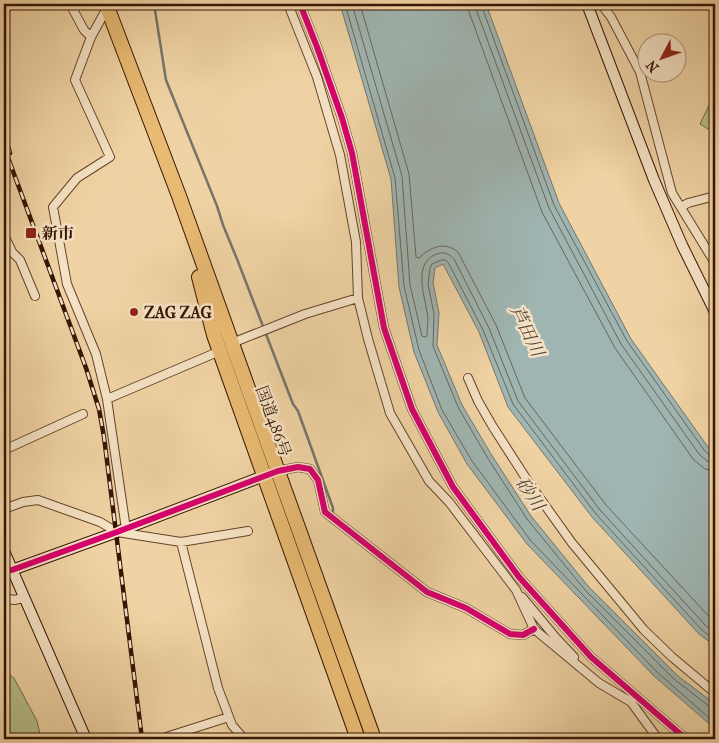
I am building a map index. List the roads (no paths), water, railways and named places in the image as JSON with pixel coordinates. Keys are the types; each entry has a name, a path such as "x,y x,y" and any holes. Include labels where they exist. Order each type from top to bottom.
{"highway":[{"name":"国道486号","path":"107,5 179,196 374,739"},
{"name":"国道486号","path":"179,196 214,335 358,739"}],"street":[{"path":"70,4 84,30 91,38"},
{"path":"288,4 317,77 340,155 356,242 358,298 390,413 429,481 449,502 516,590 556,638 599,683"},
{"path":"300,4 317,47 352,153 384,328 412,409 452,486 519,577 591,657 686,739"},
{"path":"587,4 654,180 682,245 715,312"},
{"path":"601,4 611,17 640,72 672,193 712,253 715,263"},
{"path":"107,5 91,38 75,80 110,157 77,178 53,207 67,284 96,354 107,399 121,530"},
{"path":"681,207 688,203 715,196"},
{"path":"4,235 12,252 20,260 35,296"},
{"path":"232,344 305,314 358,298"},
{"path":"107,399 220,352"},
{"path":"468,378 478,401 493,427 529,483 572,543 644,630 672,657 715,693"},
{"path":"4,450 83,414"},
{"path":"12,570 278,471 298,468 310,469 318,480 325,512 427,592 466,608 510,634 523,635 534,629"},
{"path":"4,509 23,502 38,500 121,530 181,542 248,531"},
{"path":"181,542 218,688 232,724 243,739"},
{"path":"4,551 86,739"},
{"path":"516,590 534,629 599,683 631,702 658,739"},
{"path":"4,598 14,600 24,598"},
{"path":"631,702 634,694"},
{"path":"166,738 229,717"}],"water":[{"name":"芦田川","path":"340,4 486,4 559,203 631,339 708,447 715,454 715,646 699,634 592,517 508,407 479,332 443,264 435,268 433,283 439,313 437,345 462,405 531,516 588,586 678,676 715,704 714,728 654,676 527,544 467,464 438,412 414,352 399,287 391,179"}],"waterway":[{"path":"154,4 166,80 293,404 298,411 333,512"}],"railway":[{"path":"4,134 10,153"},
{"path":"4,147 86,368 99,409 142,739"}],"place":[{"name":"新市","path":"31,233"},
{"name":"ZAG ZAG","path":"134,312"}],"water label":[{"name":"砂川","path":"530,494"}]}
